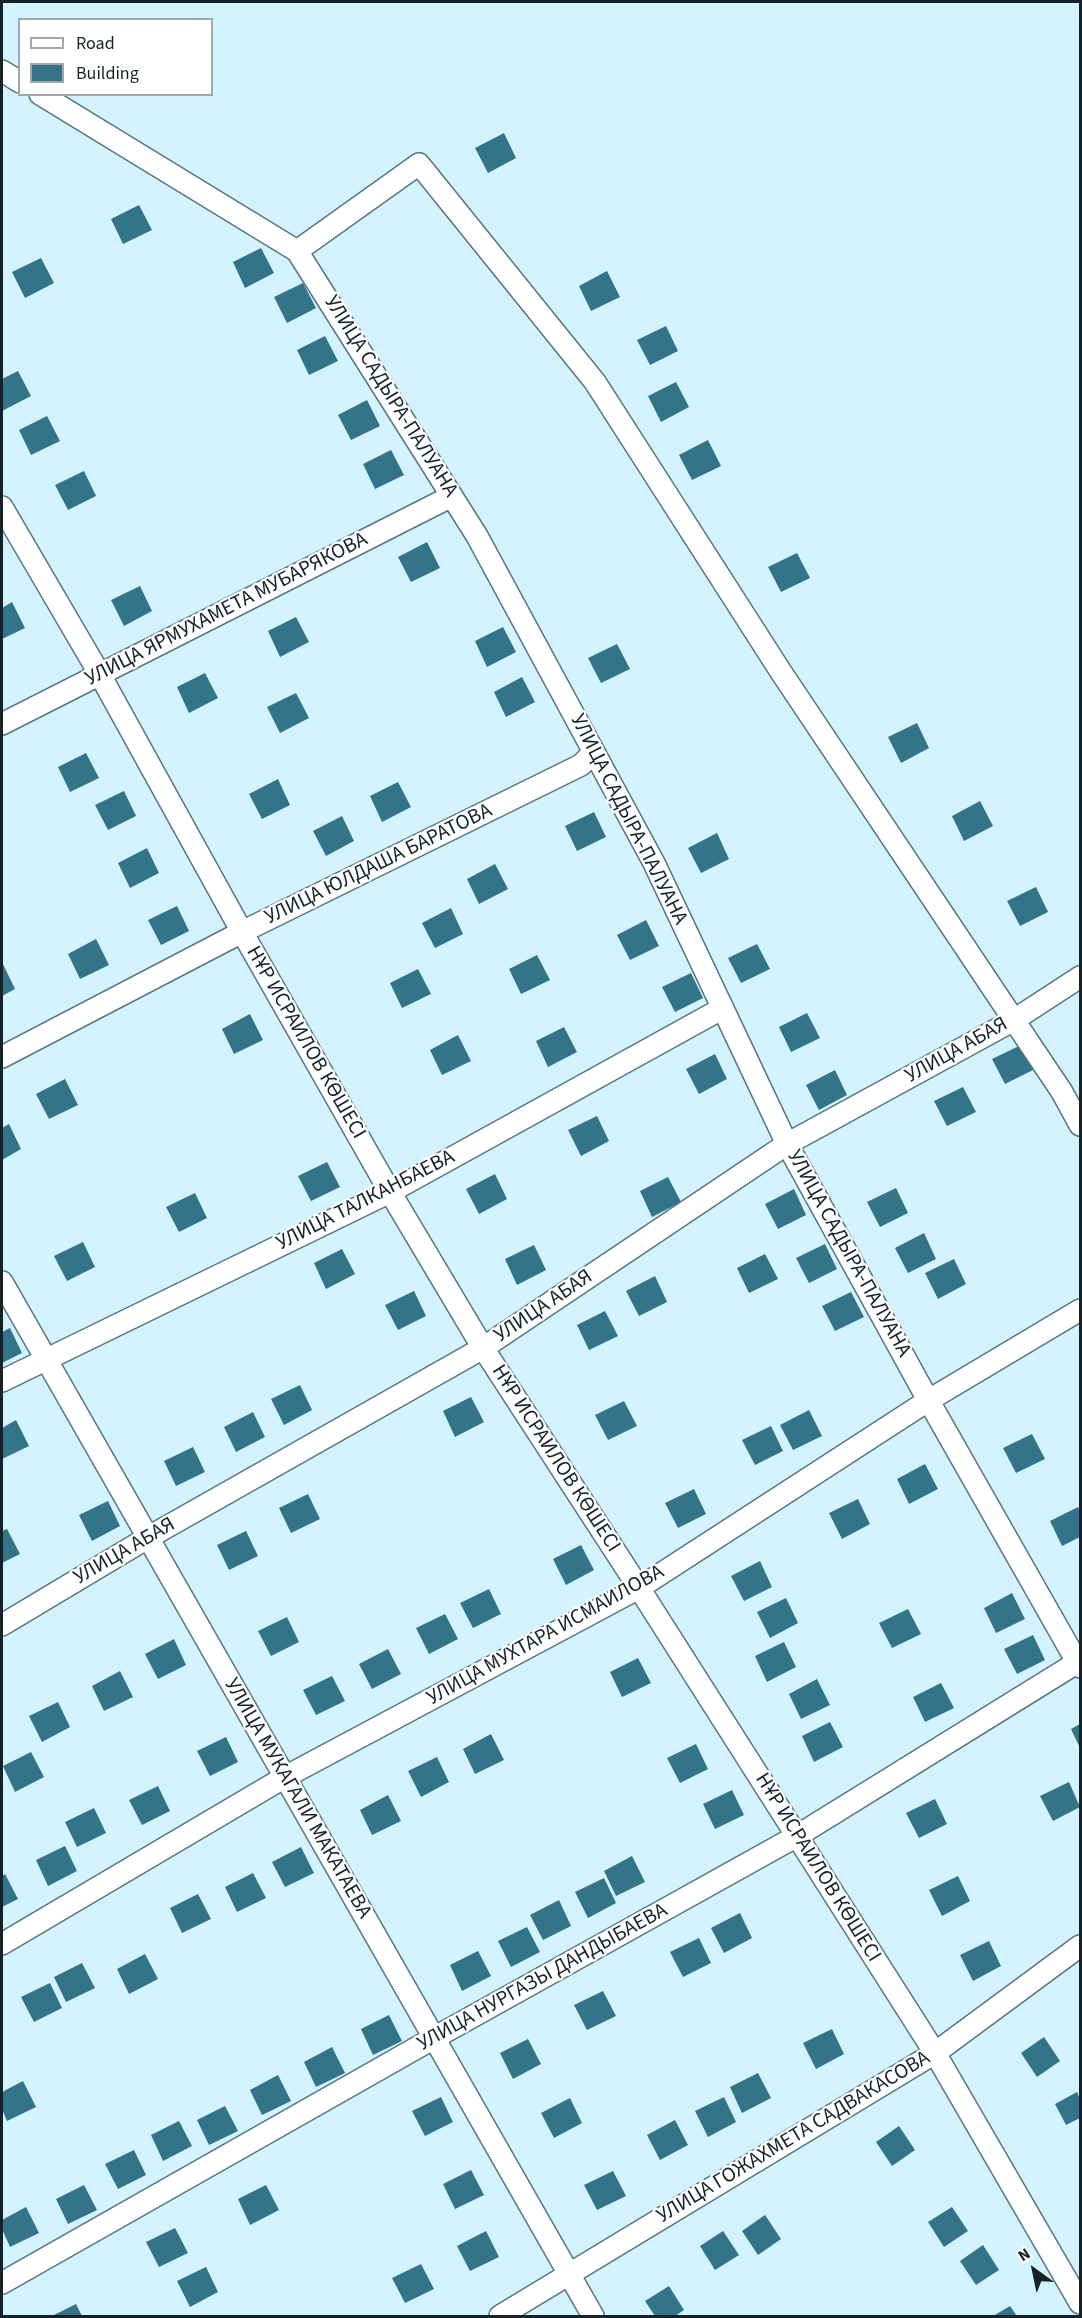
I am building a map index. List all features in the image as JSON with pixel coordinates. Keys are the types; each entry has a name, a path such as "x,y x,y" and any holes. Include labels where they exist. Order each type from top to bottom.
{"street":[{"path":"2,71 18,81"},
{"name":"УЛИЦА САДЫРА-ПАЛУАНА","path":"43,96 297,250 477,536 654,863 787,1144 1079,1664"},
{"path":"297,250 419,164 595,381 781,672 1062,1092 1080,1125"},
{"name":"УЛИЦА ЯРМУХАМЕТА МУБАРЯКОВА","path":"2,724 452,496"},
{"name":"НҰР ИСРАИЛОВ КӨШЕСІ","path":"2,507 99,673 242,932 390,1192 483,1348 935,2053 1080,2303"},
{"name":"УЛИЦА ЮЛДАША БАРАТОВА","path":"2,1057 242,932 581,765 594,752"},
{"name":"УЛИЦА АБАЯ","path":"2,1625 149,1538 483,1348 787,1144 1014,1020 1080,977"},
{"name":"УЛИЦА ТАЛКАНБАЕВА","path":"2,1381 390,1192 723,1008"},
{"name":"УЛИЦА МУКАГАЛИ МАКАТАЕВА","path":"2,1282 593,2316"},
{"name":"УЛИЦА МУХТАРА ИСМАИЛОВА","path":"2,1944 285,1777 639,1588 929,1400 1080,1310"},
{"name":"УЛИЦА НУРГАЗЫ ДАНДЫБАЕВА","path":"2,2283 434,2038 797,1836 1079,1664"},
{"name":"УЛИЦА ГОЖАХМЕТА САДВАКАСОВА","path":"500,2316 935,2053 1080,1946"}],"building":[{"path":"504,133 516,158 488,173 475,148"},
{"path":"139,205 152,230 123,244 111,219"},
{"path":"261,248 274,273 245,288 233,262"},
{"path":"41,258 54,283 25,298 12,272"},
{"path":"607,271 620,297 591,311 579,286"},
{"path":"303,283 316,308 287,323 274,297"},
{"path":"666,326 678,351 650,365 637,340"},
{"path":"325,336 338,361 309,375 297,350"},
{"path":"18,371 31,396 2,411 2,379"},
{"path":"676,382 689,407 661,422 648,396"},
{"path":"367,400 380,426 351,440 338,415"},
{"path":"47,416 60,441 31,455 19,430"},
{"path":"708,440 721,466 692,480 679,455"},
{"path":"391,450 404,475 375,489 363,464"},
{"path":"84,471 96,496 68,510 55,485"},
{"path":"427,542 440,568 411,582 398,557"},
{"path":"797,553 810,578 781,592 768,567"},
{"path":"140,586 152,611 124,626 111,600"},
{"path":"12,602 25,628 2,639 2,608"},
{"path":"296,617 309,642 280,657 268,631"},
{"path":"503,627 516,652 487,667 475,641"},
{"path":"617,644 630,669 601,683 588,658"},
{"path":"205,673 218,698 189,713 177,687"},
{"path":"522,677 535,702 506,717 494,692"},
{"path":"296,693 309,718 280,733 267,707"},
{"path":"917,723 929,748 901,763 888,737"},
{"path":"86,753 99,778 70,792 58,767"},
{"path":"278,779 290,805 262,819 249,794"},
{"path":"398,782 411,807 382,822 370,796"},
{"path":"124,791 136,816 108,830 95,805"},
{"path":"980,801 993,826 964,841 952,816"},
{"path":"594,812 606,837 577,851 565,826"},
{"path":"342,816 354,841 326,856 313,831"},
{"path":"717,833 729,859 701,873 688,848"},
{"path":"147,848 159,873 130,888 118,863"},
{"path":"495,864 508,889 479,904 467,879"},
{"path":"1036,887 1048,912 1020,926 1007,901"},
{"path":"177,906 189,931 161,945 148,920"},
{"path":"451,908 463,934 435,948 422,923"},
{"path":"646,920 659,946 630,960 617,935"},
{"path":"96,939 109,965 80,979 68,954"},
{"path":"757,944 770,969 741,983 728,958"},
{"path":"537,955 550,980 521,994 509,969"},
{"path":"2,962 15,989 2,996"},
{"path":"418,969 431,994 402,1008 390,983"},
{"path":"691,973 703,998 675,1012 662,987"},
{"path":"807,1013 820,1038 791,1052 779,1027"},
{"path":"250,1014 263,1040 234,1054 222,1029"},
{"path":"564,1027 577,1052 548,1067 536,1041"},
{"path":"458,1035 471,1061 442,1075 430,1050"},
{"path":"1021,1045 1033,1070 1005,1084 992,1059"},
{"path":"715,1054 727,1079 699,1094 686,1069"},
{"path":"835,1070 847,1095 819,1110 806,1085"},
{"path":"65,1079 78,1105 49,1119 36,1094"},
{"path":"963,1087 976,1112 947,1126 934,1101"},
{"path":"597,1116 609,1141 581,1156 568,1130"},
{"path":"9,1124 21,1149 2,1160 2,1128"},
{"path":"327,1162 340,1187 311,1201 298,1176"},
{"path":"495,1174 507,1199 479,1214 466,1189"},
{"path":"668,1177 681,1202 652,1217 640,1191"},
{"path":"896,1188 908,1213 880,1227 867,1202"},
{"path":"794,1189 806,1215 778,1229 765,1204"},
{"path":"195,1193 207,1218 179,1232 166,1207"},
{"path":"924,1233 936,1259 908,1273 895,1248"},
{"path":"83,1242 95,1267 67,1281 54,1256"},
{"path":"825,1244 837,1269 809,1283 796,1258"},
{"path":"534,1245 546,1270 517,1285 505,1259"},
{"path":"342,1249 355,1274 326,1289 314,1263"},
{"path":"765,1254 778,1279 749,1293 737,1268"},
{"path":"954,1259 966,1284 938,1299 925,1273"},
{"path":"655,1276 667,1302 639,1316 626,1291"},
{"path":"414,1291 426,1316 398,1330 385,1305"},
{"path":"851,1292 864,1317 835,1331 822,1306"},
{"path":"605,1311 618,1336 589,1350 577,1325"},
{"path":"10,1328 22,1353 2,1363 2,1332"},
{"path":"300,1385 312,1410 284,1425 271,1399"},
{"path":"471,1397 484,1422 455,1437 443,1411"},
{"path":"624,1401 637,1426 608,1440 595,1415"},
{"path":"809,1410 822,1436 793,1450 780,1425"},
{"path":"253,1412 265,1437 236,1452 224,1427"},
{"path":"16,1420 29,1446 2,1459 2,1428"},
{"path":"771,1426 783,1451 755,1465 742,1440"},
{"path":"1032,1434 1045,1459 1016,1473 1003,1448"},
{"path":"193,1447 205,1472 176,1486 164,1461"},
{"path":"925,1464 938,1489 909,1504 897,1479"},
{"path":"694,1489 706,1514 678,1528 665,1503"},
{"path":"308,1494 320,1519 291,1533 279,1508"},
{"path":"858,1499 870,1524 842,1539 829,1513"},
{"path":"108,1501 120,1526 92,1541 79,1515"},
{"path":"1078,1507 1080,1537 1062,1546 1050,1521"},
{"path":"7,1529 20,1554 2,1563 2,1531"},
{"path":"246,1531 258,1556 229,1570 217,1545"},
{"path":"581,1545 594,1570 566,1585 553,1559"},
{"path":"760,1561 772,1587 744,1601 731,1576"},
{"path":"489,1589 501,1614 473,1628 460,1603"},
{"path":"1012,1593 1025,1619 996,1633 984,1608"},
{"path":"786,1598 798,1623 770,1638 757,1612"},
{"path":"908,1609 921,1634 892,1648 879,1623"},
{"path":"445,1614 458,1639 429,1654 416,1628"},
{"path":"287,1617 299,1642 271,1656 258,1631"},
{"path":"1033,1635 1045,1660 1017,1674 1004,1649"},
{"path":"174,1639 186,1665 158,1679 145,1654"},
{"path":"784,1642 796,1667 767,1682 755,1656"},
{"path":"388,1649 401,1674 372,1689 359,1664"},
{"path":"638,1658 651,1683 622,1697 610,1672"},
{"path":"120,1671 133,1697 104,1711 92,1686"},
{"path":"332,1676 345,1701 316,1715 303,1690"},
{"path":"817,1679 830,1705 801,1719 789,1694"},
{"path":"941,1683 954,1708 925,1722 913,1697"},
{"path":"58,1702 70,1727 42,1742 29,1716"},
{"path":"830,1722 843,1747 814,1762 802,1736"},
{"path":"1080,1724 1080,1748 1071,1729"},
{"path":"491,1734 504,1760 475,1774 463,1749"},
{"path":"226,1737 238,1762 210,1776 197,1751"},
{"path":"696,1744 708,1769 680,1783 667,1758"},
{"path":"31,1752 44,1777 15,1792 3,1766"},
{"path":"437,1757 449,1782 421,1797 408,1771"},
{"path":"1069,1782 1080,1807 1053,1821 1040,1796"},
{"path":"158,1786 170,1811 142,1825 129,1800"},
{"path":"732,1790 744,1815 715,1829 703,1804"},
{"path":"388,1795 401,1821 372,1835 360,1810"},
{"path":"935,1799 947,1824 919,1838 906,1813"},
{"path":"94,1808 106,1833 77,1847 65,1822"},
{"path":"65,1846 77,1871 48,1886 36,1860"},
{"path":"301,1847 314,1873 285,1887 272,1862"},
{"path":"632,1856 645,1882 616,1896 604,1871"},
{"path":"253,1873 266,1898 237,1912 225,1887"},
{"path":"5,1874 18,1899 2,1907 2,1876"},
{"path":"958,1876 970,1901 942,1916 929,1890"},
{"path":"604,1878 616,1903 588,1918 575,1892"},
{"path":"198,1894 211,1919 182,1933 170,1908"},
{"path":"559,1900 571,1926 543,1940 530,1915"},
{"path":"740,1913 752,1938 724,1953 711,1928"},
{"path":"527,1927 540,1952 511,1967 498,1941"},
{"path":"699,1938 711,1963 683,1977 670,1952"},
{"path":"989,1941 1001,1966 973,1981 960,1955"},
{"path":"478,1951 491,1976 462,1991 450,1965"},
{"path":"145,1954 158,1979 129,1994 117,1969"},
{"path":"82,1963 95,1988 66,2002 54,1977"},
{"path":"50,1983 62,2008 34,2022 21,1997"},
{"path":"603,1991 616,2016 587,2030 574,2005"},
{"path":"389,2015 402,2041 373,2055 361,2029"},
{"path":"832,2029 844,2054 816,2069 803,2043"},
{"path":"1044,2037 1060,2061 1037,2077 1021,2053"},
{"path":"528,2039 541,2064 513,2079 500,2053"},
{"path":"332,2047 345,2073 316,2087 304,2062"},
{"path":"758,2073 771,2098 742,2113 730,2087"},
{"path":"278,2075 291,2101 262,2115 250,2090"},
{"path":"23,2081 36,2107 7,2121 2,2109 2,2092"},
{"path":"1077,2092 1080,2099 1080,2118 1066,2125 1055,2104"},
{"path":"441,2097 453,2122 425,2136 412,2111"},
{"path":"724,2097 736,2122 708,2137 695,2111"},
{"path":"570,2098 582,2123 554,2138 541,2113"},
{"path":"225,2106 238,2131 209,2145 197,2120"},
{"path":"675,2120 688,2145 660,2160 647,2135"},
{"path":"179,2121 192,2146 163,2161 151,2135"},
{"path":"899,2126 915,2150 892,2166 876,2142"},
{"path":"134,2150 146,2175 118,2189 105,2164"},
{"path":"471,2170 484,2195 455,2209 443,2184"},
{"path":"613,2171 626,2196 597,2210 584,2185"},
{"path":"84,2185 97,2210 68,2224 56,2199"},
{"path":"266,2185 279,2210 250,2225 238,2199"},
{"path":"26,2207 39,2233 10,2247 2,2229 2,2220"},
{"path":"952,2207 968,2231 944,2247 928,2222"},
{"path":"765,2215 781,2239 758,2255 742,2231"},
{"path":"175,2228 188,2253 159,2267 146,2242"},
{"path":"486,2231 499,2257 470,2271 457,2246"},
{"path":"723,2231 739,2255 715,2270 700,2246"},
{"path":"983,2245 999,2270 976,2285 960,2261"},
{"path":"421,2264 434,2289 405,2303 392,2278"},
{"path":"206,2267 218,2292 190,2307 177,2281"},
{"path":"669,2286 684,2310 675,2316 655,2316 645,2301"},
{"path":"76,2304 82,2316 52,2316"},
{"path":"1010,2306 1017,2316 993,2316"}]}
